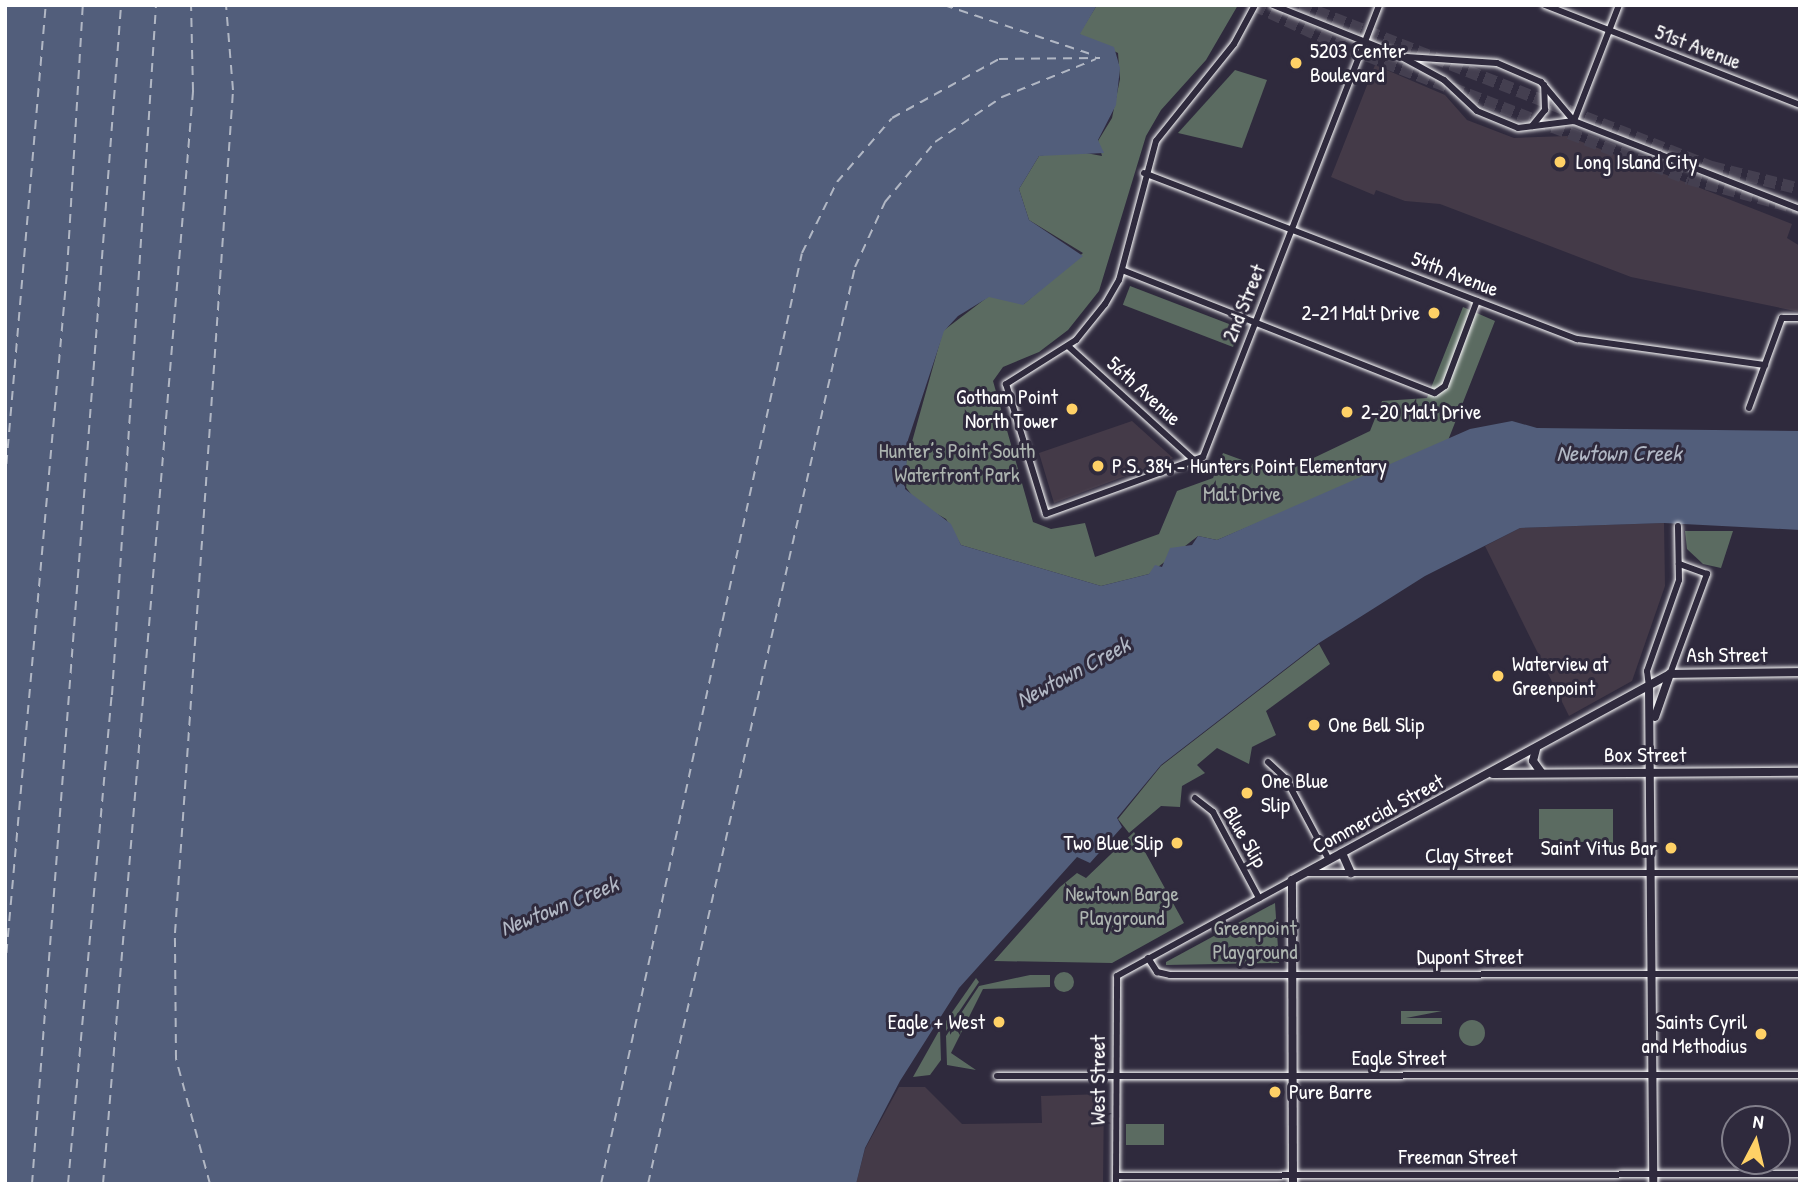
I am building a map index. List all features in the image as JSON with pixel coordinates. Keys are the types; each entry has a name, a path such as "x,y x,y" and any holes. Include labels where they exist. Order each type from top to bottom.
{"street":[{"path":"1196,462 1046,514 1006,384 1068,346 1105,304 1122,270 1144,173 1171,116 1229,51 1255,5"},
{"path":"1273,5 1398,55 1449,83 1476,111 1531,127 1574,121"},
{"name":"2nd Street","path":"1196,462 1255,323 1379,5"},
{"name":"51st Avenue","path":"1545,5 1800,105"},
{"path":"1574,121 1619,5"},
{"path":"1398,55 1468,66 1494,62 1544,85 1574,121 1800,209"},
{"path":"1531,127 1545,110 1544,85"},
{"name":"54th Avenue","path":"1144,173 1584,341 1765,365"},
{"path":"1122,270 1435,393 1445,386 1477,301"},
{"path":"1749,408 1782,318 1800,318"},
{"name":"56th Avenue","path":"1068,346 1196,462"},
{"path":"1653,1179 1652,684 1647,671 1678,584 1678,526"},
{"path":"1652,726 1707,574 1679,564"},
{"name":"Ash Street","path":"1652,684 1670,674 1800,672"},
{"name":"Commercial Street","path":"1117,976 1536,750 1652,684"},
{"path":"1536,750 1533,761 1541,772"},
{"path":"1268,762 1286,779 1329,860"},
{"name":"Box Street","path":"1490,774 1800,772"},
{"name":"Blue Slip","path":"1195,798 1213,812 1259,898"},
{"path":"1342,853 1351,873"},
{"name":"Clay Street","path":"1306,873 1800,873"},
{"path":"1292,880 1293,1179"},
{"name":"Dupont Street","path":"1148,958 1166,974 1800,974"},
{"name":"West Street","path":"1116,1180 1117,976"},
{"name":"Eagle Street","path":"997,1076 1800,1075"},
{"name":"Freeman Street","path":"1116,1180 1653,1179 1800,1174"}],"shaded area":[{"path":"1375,65 1445,95 1467,120 1514,138 1567,136 1792,224 1787,238 1800,246 1800,312 1631,277 1440,204 1405,201 1376,190 1374,195 1331,177"},
{"name":"P.S. 384 - Hunters Point Elementary","path":"1132,421 1173,458 1054,503 1039,453"},
{"path":"1664,523 1665,586 1632,681 1569,716 1485,546 1520,528"},
{"path":"899,1087 925,1087 962,1124 1042,1123 1041,1096 1104,1094 1103,1184 856,1184 865,1149"}],"green space":[{"name":"Hunter’s Point South Waterfront Park","path":"1097,5 1238,5 1206,60 1161,110 1146,136 1099,291 1068,330 1039,352 1003,367 993,381 1033,522 1051,529 1085,523 1095,557 1159,534 1177,491 1213,478 1223,453 1280,474 1370,431 1382,401 1427,398 1463,307 1495,321 1447,443 1217,540 1198,536 1149,574 1101,586 961,545 946,519 918,503 901,481 943,331 989,296 1024,304 1083,253 1029,220 1019,189 1039,156 1070,150 1102,156 1098,141 1112,118 1120,79 1118,53 1079,34"},
{"path":"1235,70 1267,80 1242,148 1178,133"},
{"path":"1130,286 1240,328 1233,347 1123,305"},
{"path":"1685,531 1733,531 1721,568 1703,564 1687,549"},
{"path":"1319,644 1330,664 1266,711 1276,735 1252,747 1249,764 1217,748 1197,765 1205,773 1182,786 1180,807 1161,806 1129,833 1118,819 1161,766"},
{"path":"1539,809 1613,809 1613,844 1539,839"},
{"name":"Newtown Barge Playground","path":"1134,832 1184,923 1112,963 994,961 1060,887 1077,873 1086,878"},
{"name":"Greenpoint Playground","path":"1275,903 1279,963 1166,965 1166,962"},
{"path":"1064,972 1071,975 1074,982 1071,989 1064,992 1057,989 1054,982 1057,975"},
{"path":"1030,975 1050,975 1050,987 983,989 951,1053 976,1070 947,1065 946,1036 979,986"},
{"path":"976,978 979,982 946,1031 946,1021"},
{"path":"1401,1011 1442,1011 1406,1018 1442,1018 1442,1024 1401,1024"},
{"path":"1472,1020 1481,1024 1485,1033 1481,1042 1472,1046 1463,1042 1459,1033 1463,1024"},
{"path":"940,1029 941,1060 930,1075 913,1077"},
{"path":"1126,1124 1164,1124 1164,1145 1126,1145"}],"water":[{"name":"Newtown Creek","path":"5,5 1097,5 1080,34 1114,47 1120,68 1116,105 1098,140 1104,153 1039,156 1019,189 1029,220 1083,256 1023,305 989,297 958,316 944,331 908,440 905,489 951,524 961,545 1101,586 1149,574 1155,565 1162,567 1170,548 1192,545 1198,536 1217,540 1470,429 1512,421 1537,428 1800,431 1800,530 1664,523 1520,528 1425,576 1319,643 1161,765 1117,818 1122,827 1090,863 1077,857 959,988 900,1081 865,1148 856,1184 5,1184"}],"ferry route":[{"path":"5,480 46,5"},
{"path":"5,969 67,271 83,5"},
{"path":"32,1184 121,5"},
{"path":"68,1184 112,695 156,5"},
{"path":"103,1184 193,91 191,5"},
{"path":"210,1184 176,1059 175,933 233,90 226,5"},
{"path":"944,5 1096,56"},
{"path":"601,1184 802,253 837,182 892,118 999,59 1100,58"},
{"path":"648,1184 855,267 885,202 935,142 1002,97 1096,59"}],"tunnel":[{"path":"1254,5 1334,43 1689,179 1800,209"},
{"path":"1300,5 1712,167 1800,189"}],"place":[{"name":"5203 Center Boulevard","path":"1296,63"},
{"name":"Long Island City","path":"1560,162"},
{"name":"2-21 Malt Drive","path":"1434,313"},
{"name":"Gotham Point North Tower","path":"1072,409"},
{"name":"2-20 Malt Drive","path":"1347,412"},
{"name":"P.S. 384 - Hunters Point Elementary","path":"1098,466"},
{"name":"Waterview at Greenpoint","path":"1498,676"},
{"name":"One Bell Slip","path":"1314,725"},
{"name":"One Blue Slip","path":"1247,793"},
{"name":"Two Blue Slip","path":"1177,843"},
{"name":"Saint Vitus Bar","path":"1671,848"},
{"name":"Eagle + West","path":"999,1022"},
{"name":"Saints Cyril and Methodius","path":"1761,1034"},
{"name":"Pure Barre","path":"1275,1092"}],"park label":[{"name":"Malt Drive","path":"1242,494"}]}
